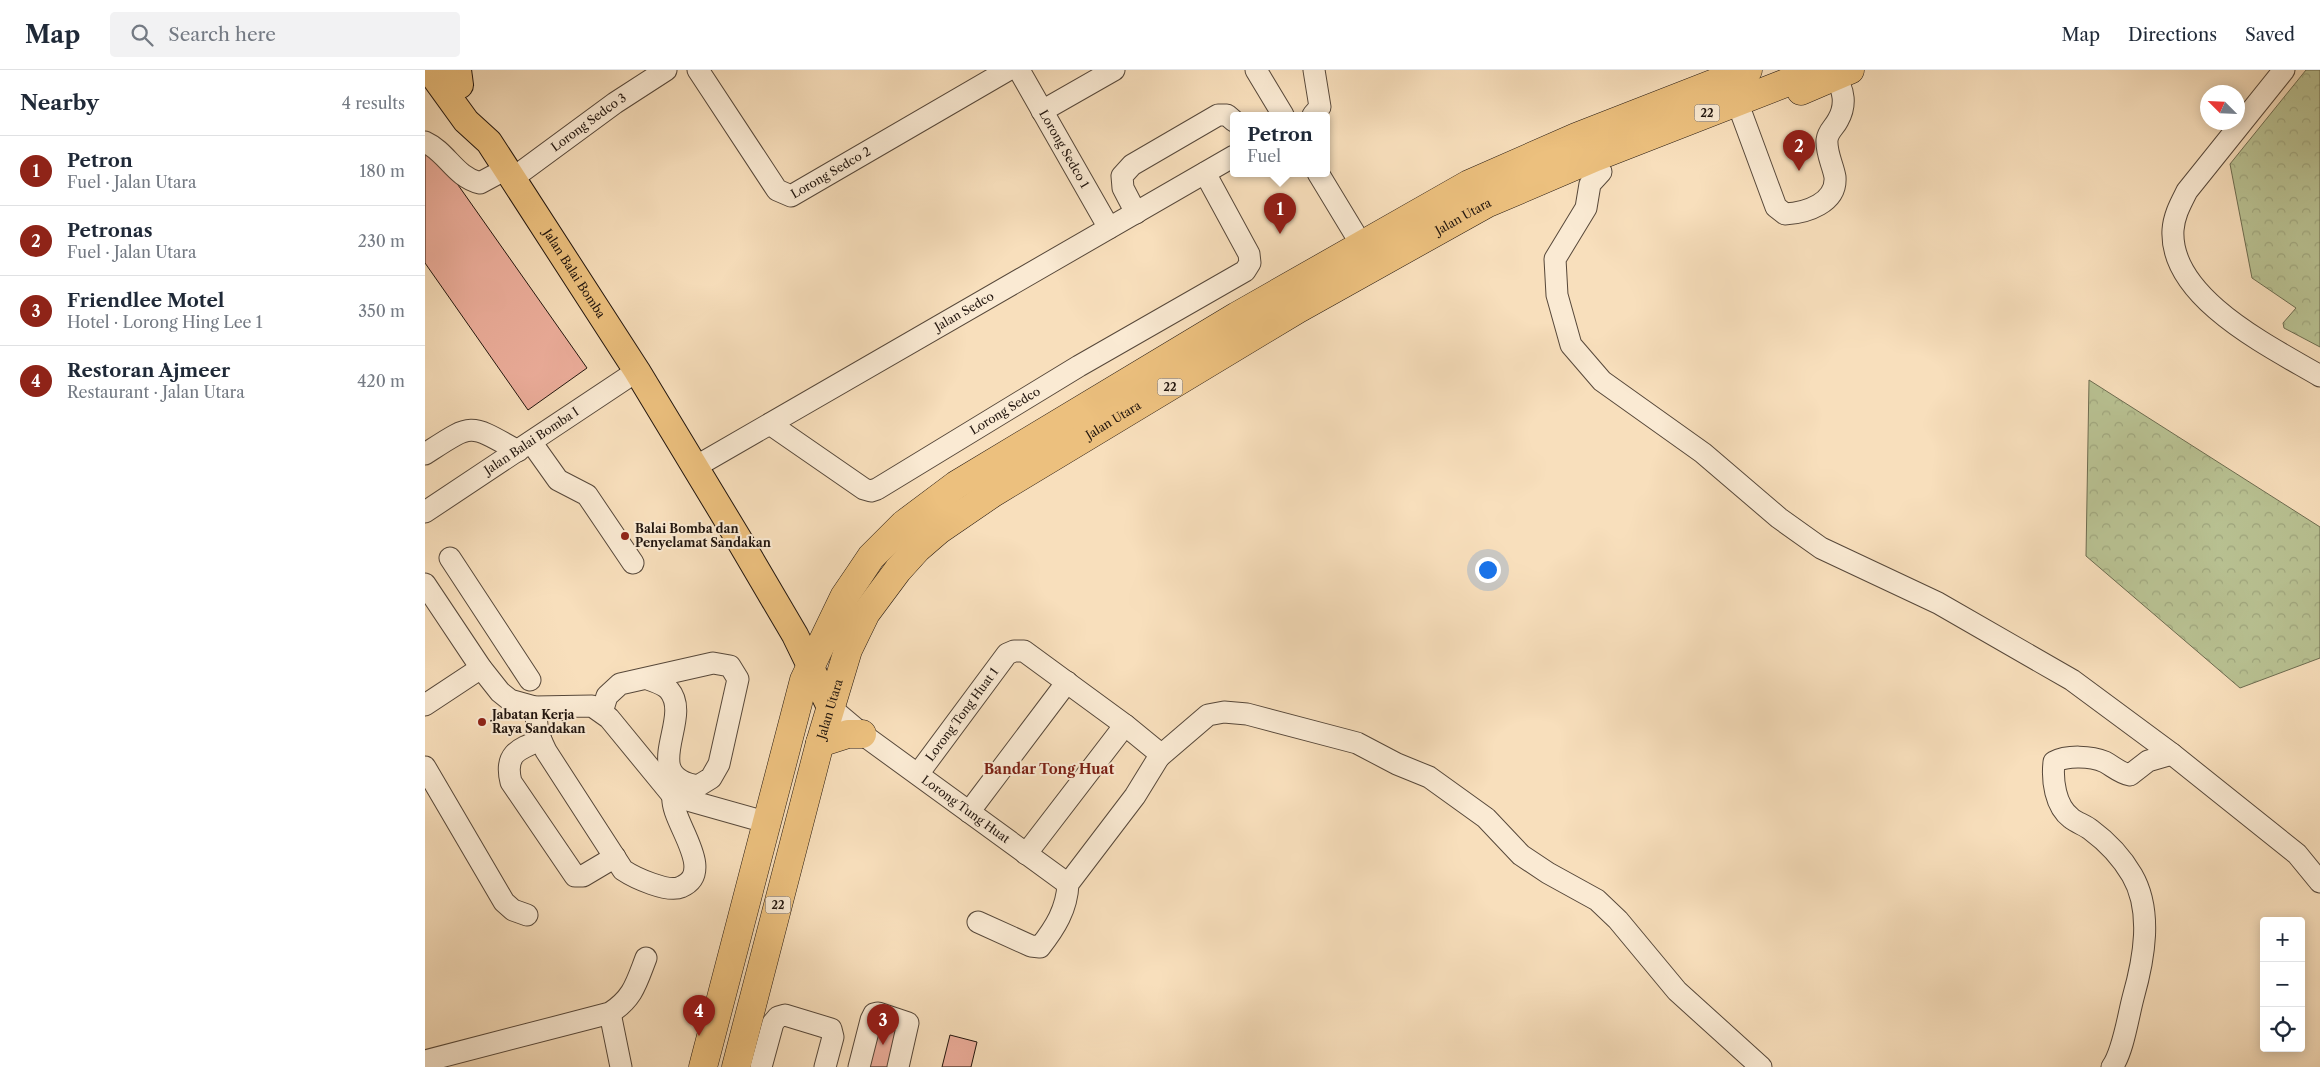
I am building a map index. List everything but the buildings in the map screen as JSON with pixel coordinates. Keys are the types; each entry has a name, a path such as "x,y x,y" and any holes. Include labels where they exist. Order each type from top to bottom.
{"highway":[{"name":"Jalan Utara","path":"765,822 763,776 783,688 803,667 871,557 904,524 956,484 1361,244 1469,184 1537,153 1747,70"},
{"name":"Jalan Utara","path":"736,1067 820,743 848,650 866,613 898,570 939,530 993,493 1299,308 1486,204 1598,165 1834,73"},
{"path":"1414,214 1469,196 1579,146 1589,146 1598,165 1742,115 1834,73"},
{"path":"820,743 842,735 862,734"},
{"name":"22","path":"703,1067 765,822"}],"main road":[{"name":"Jalan Balai Bomba","path":"429,70 448,82 466,121 489,142 637,372 701,477 728,540 803,667 830,708"}],"street":[{"name":"Lorong Sedco 3","path":"425,142 436,147 458,172 469,180 480,183 509,173 666,70"},
{"name":"Lorong Sedco 2","path":"698,70 777,190 786,196 797,193 1008,70"},
{"name":"Lorong Sedco 1","path":"1019,70 1109,228"},
{"path":"1042,111 1115,70"},
{"path":"1256,70 1281,112"},
{"path":"1314,70 1320,107 1316,112"},
{"path":"2284,70 2187,190 2176,214 2173,230 2175,246 2186,274 2198,292 2213,307 2244,331 2320,376"},
{"path":"1742,115 1776,207 1785,214 1806,210 1829,198 1834,188 1835,177 1827,141 1829,132 1838,120 1843,103 1841,85 1834,73"},
{"path":"1137,212 1123,188 1122,176 1132,165 1218,115 1227,115 1230,118"},
{"name":"Jalan Sedco","path":"701,477 770,424 1230,158"},
{"path":"1598,165 1590,184 1586,208 1555,259 1557,295 1571,345 1602,381 1703,453 1779,518 1821,548 1938,603 2072,680 2172,754 2297,854 2320,882"},
{"name":"Lorong Sedco","path":"770,424 864,489 877,489 1079,366 1245,272 1249,263 1249,254 1205,173"},
{"path":"1320,177 1361,244"},
{"name":"Jalan Balai Bomba I","path":"425,512 637,372"},
{"path":"425,454 458,432 469,428 524,446 558,480 587,495 633,563"},
{"path":"450,558 529,680"},
{"path":"425,584 481,668 500,692 510,700 535,707 592,706 602,712 673,796 765,822"},
{"path":"464,642 493,624"},
{"name":"Lorong Tong Huat 1","path":"918,774 1007,654 1014,650 1024,651 1067,682"},
{"path":"602,712 607,696 620,684 713,663 730,666 738,679 719,764 711,778 698,786 684,784 674,776 669,764 676,712 687,669"},
{"path":"426,704 481,668"},
{"path":"648,679 661,684 669,690 674,700 676,712"},
{"path":"969,812 1067,682 1125,725 1158,752 1159,757"},
{"path":"535,707 541,740 623,870 633,876 669,889 677,889 687,885 694,875 689,840 673,808 673,796"},
{"name":"Lorong Tung Huat","path":"830,708 862,734 1068,884"},
{"path":"979,922 1031,946 1040,947 1053,930 1068,901 1068,884 1135,796 1159,757 1208,715 1239,713 1357,742 1397,764 1429,777 1486,818 1521,855 1548,873 1597,900 1619,920 1677,991 1761,1067"},
{"path":"1026,854 1125,725"},
{"path":"541,740 521,748 510,758 508,771 511,782 575,876 583,876 615,857"},
{"path":"2112,1067 2138,982 2145,935 2143,901 2132,875 2113,850 2091,829 2070,817 2057,797 2052,778 2053,762 2062,758 2089,759 2104,762 2122,773 2130,775 2148,761 2172,754"},
{"path":"425,768 505,902 513,910 527,915"},
{"path":"689,840 696,822 715,809"},
{"path":"425,1061 610,1013 624,1004 632,994 646,958"},
{"path":"610,1013 621,1067"},
{"path":"859,1067 871,1020 874,1014 878,1013 906,1020 908,1023 898,1067"},
{"path":"761,1067 773,1023 778,1017 785,1015 831,1029 833,1037 825,1067"}],"green space":[{"path":"2306,70 2320,70 2320,347 2284,328 2283,323 2296,308 2252,278 2230,164"},
{"path":"2089,380 2320,527 2320,658 2240,688 2086,556"}],"place":[{"name":"Petronas","path":"1799,171"},
{"name":"Petron","path":"1280,234"},
{"name":"Balai Bomba dan Penyelamat Sandakan","path":"625,536"},
{"name":"Jabatan Kerja Raya Sandakan","path":"482,722"},
{"name":"Restoran Ajmeer","path":"699,1036"},
{"name":"Friendlee Motel","path":"883,1045"}],"district":[{"name":"Bandar Tong Huat","path":"1049,769"}]}
